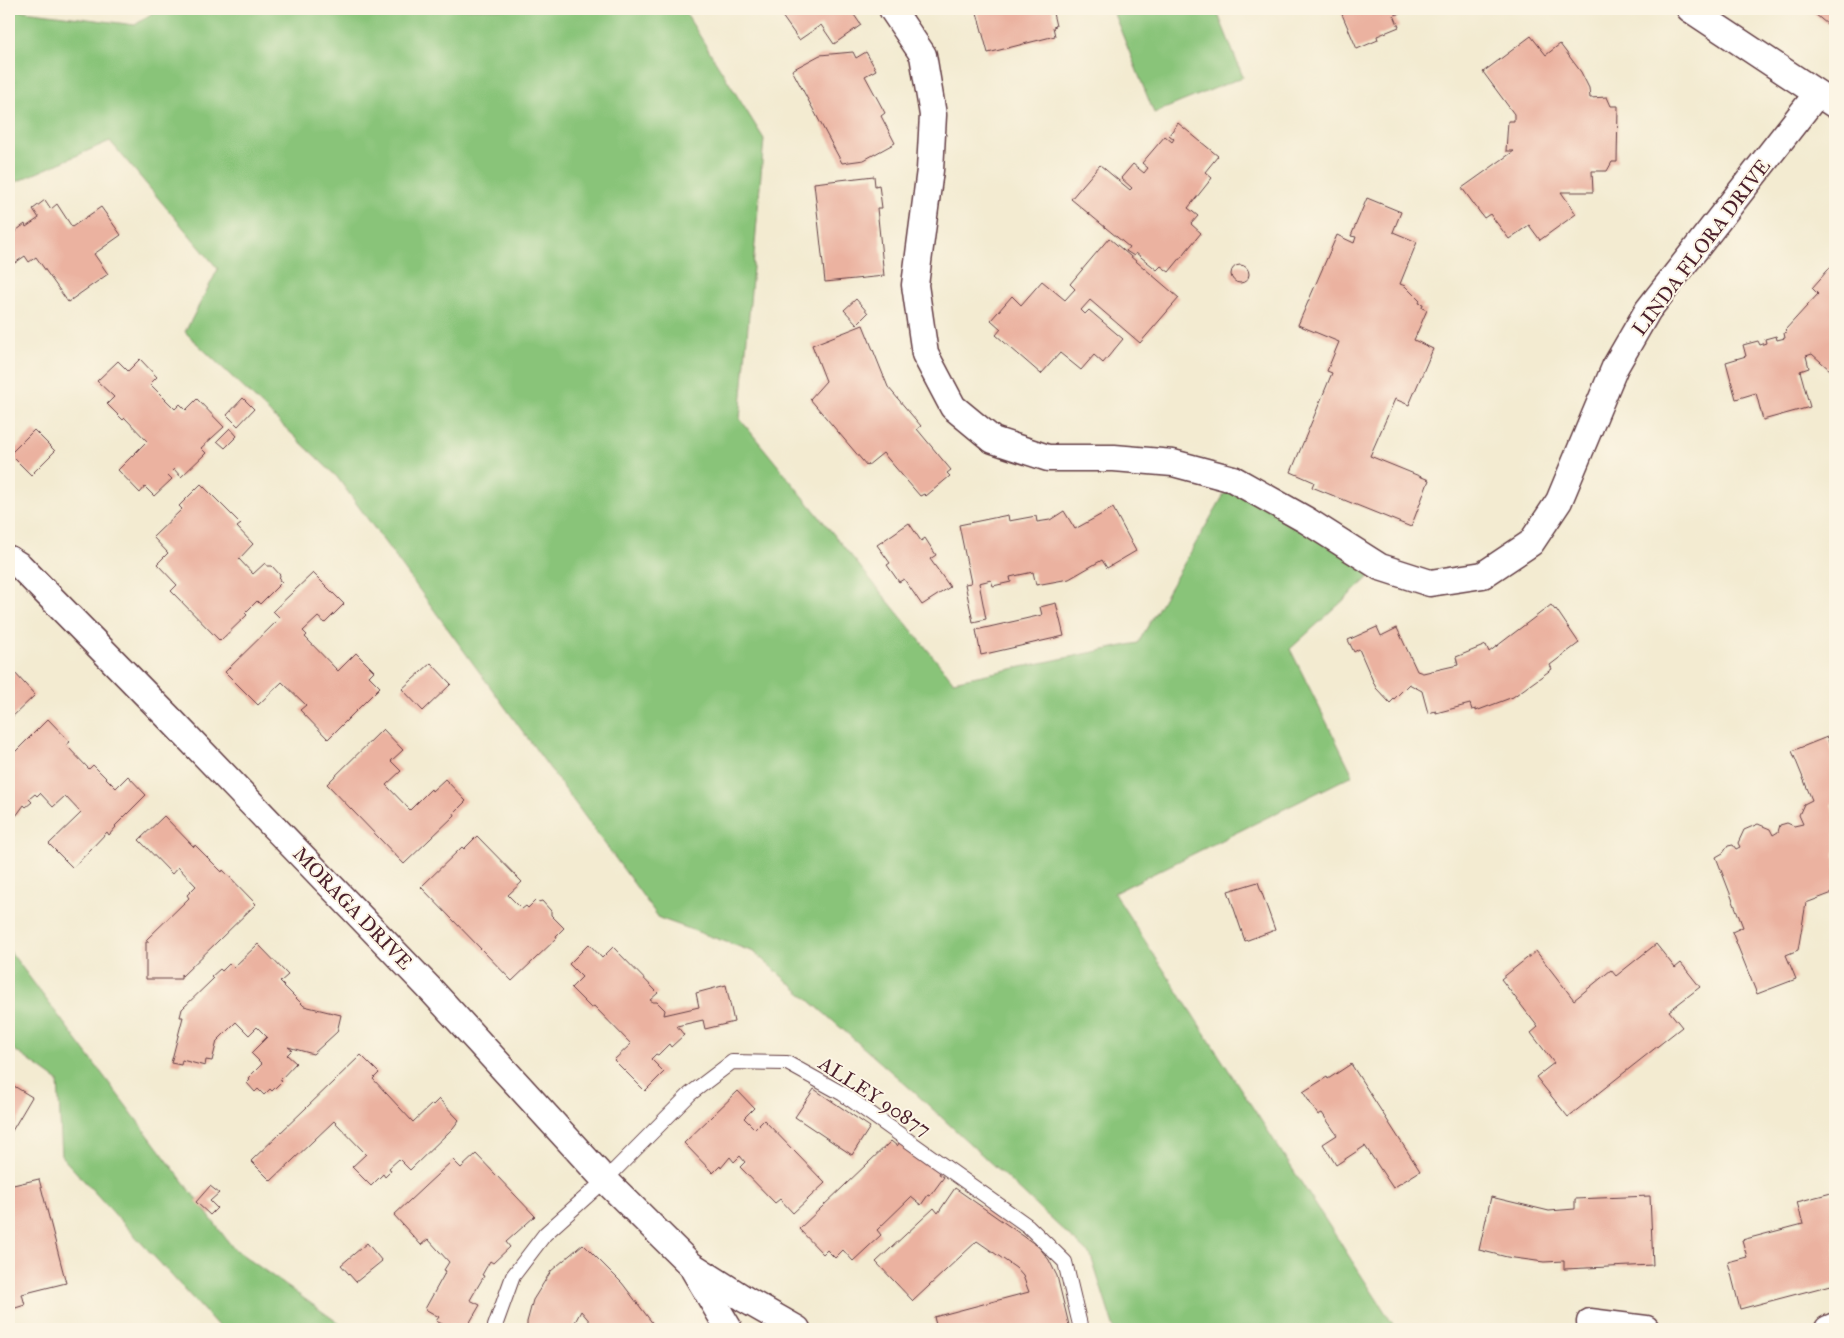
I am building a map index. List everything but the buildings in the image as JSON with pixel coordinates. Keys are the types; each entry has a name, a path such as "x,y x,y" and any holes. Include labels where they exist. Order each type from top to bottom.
{"street":[{"name":"LINDA FLORA DRIVE","path":"892,9 923,55 933,115 930,170 915,285 925,354 953,407 993,440 1048,458 1114,458 1173,463 1233,479 1306,520 1380,567 1430,583 1483,576 1531,543 1559,501 1615,367 1648,310 1826,99"},
{"path":"1690,9 1826,99"},
{"name":"MORAGA DRIVE","path":"9,558 20,566 173,722 426,984 605,1180 691,1265 746,1300 797,1329"},
{"name":"MORAGA DRIVE","path":"691,1265 729,1329"},
{"path":"1590,1322 1646,1329"},
{"path":"1828,1329 1835,1326"}],"lane":[{"name":"ALLEY 90877","path":"496,1329 495,1326 513,1276 545,1234 605,1180 690,1094 732,1062 787,1063 843,1094 1028,1226 1065,1262 1081,1329"}],"green space":[{"path":"9,9 135,25 158,9 683,9 764,139 740,419 953,681 1138,643 1233,479 1380,567 1290,649 1353,775 1114,893 1396,1329 1114,1329 1091,1256 912,1090 754,952 659,918 337,477 185,332 218,269 110,141 9,185"},
{"path":"1112,9 1216,9 1243,77 1154,113"},
{"path":"9,950 233,1248 347,1329 221,1329 62,1157 58,1081 9,1046"}]}
